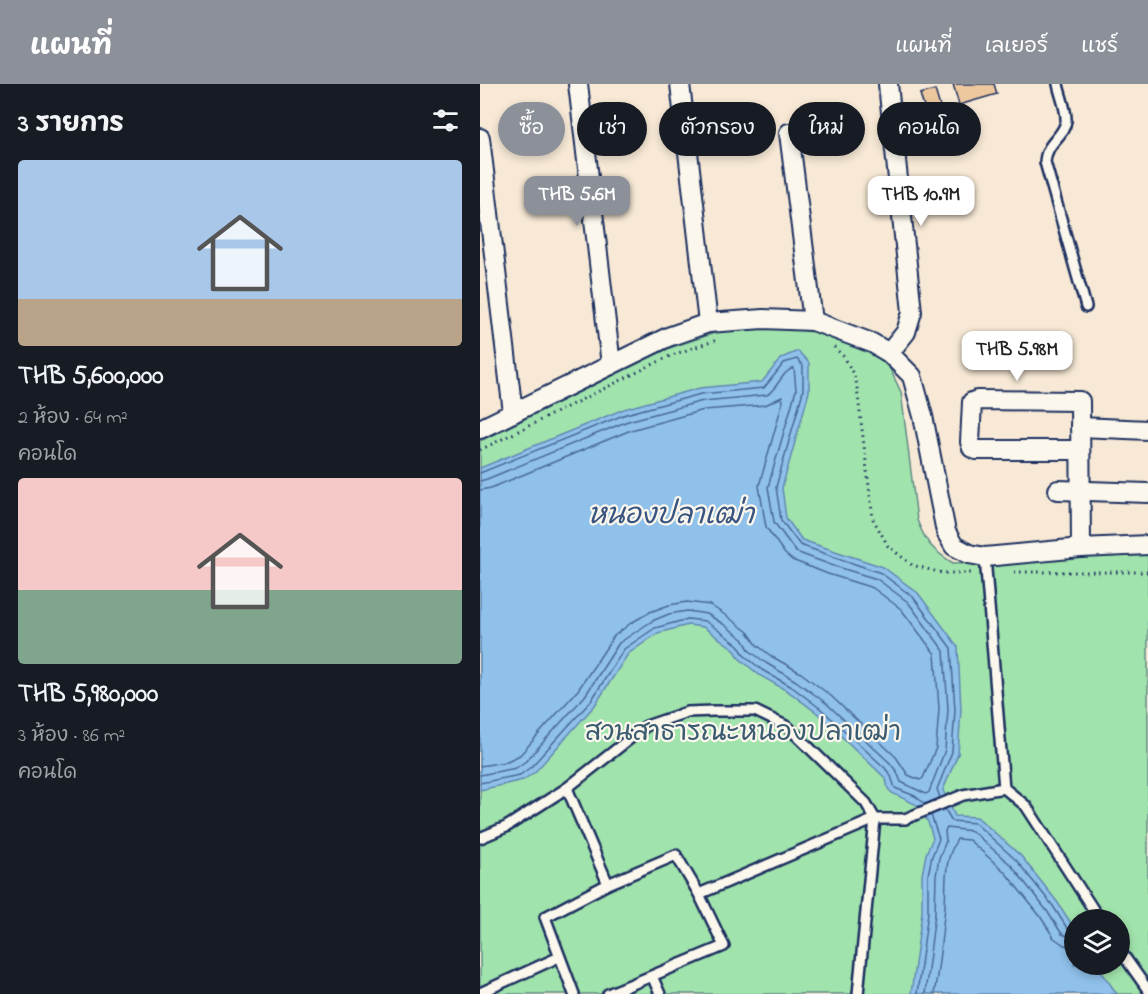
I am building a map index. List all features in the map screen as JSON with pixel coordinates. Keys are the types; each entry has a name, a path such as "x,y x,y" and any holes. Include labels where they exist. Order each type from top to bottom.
{"street":[{"path":"578,84 611,365"},
{"path":"680,84 708,323"},
{"path":"888,84 912,312 906,332 889,352"},
{"path":"480,138 513,413"},
{"path":"792,156 813,321"},
{"path":"480,429 668,337 708,323 763,319 813,321 872,343 889,352 912,376 923,416 940,512 946,532 954,546 985,565 1082,548 1148,545"},
{"path":"1080,450 976,450 972,448 970,442 972,402 977,400 1080,401 1082,548"},
{"path":"1080,427 1148,430"},
{"path":"1058,489 1148,493"}],"lane":[{"path":"1058,84 1066,119 1064,127 1046,152 1045,162 1086,307"},
{"path":"985,565 1004,788 1026,806 1093,909"},
{"path":"480,838 506,827 567,788 646,726 687,712 755,711 788,727 866,803 875,819 858,994"},
{"path":"567,788 608,884"},
{"path":"699,894 875,819 905,819 963,795 1004,788"},
{"path":"574,994 545,917 608,884 676,855 699,894 724,946 608,994"},
{"path":"480,993 559,957"},
{"path":"1130,965 1148,990"},
{"path":"652,976 660,994"}],"path":[{"path":"480,450 672,355 722,339"},
{"path":"828,340 845,358 856,380 873,519 888,546 912,565 942,573 985,565 1148,572"}],"green space":[{"name":"สวนสาธารณะหนองปลาเฒ่า","path":"776,326 831,335 875,354 890,369 901,392 917,520 930,545 953,563 1148,555 1148,994 480,994 480,441 669,348 718,332"}],"water":[{"name":"หนองปลาเฒ่า","path":"798,351 809,363 809,392 782,488 786,518 802,540 883,567 918,593 958,647 961,710 958,754 943,790 955,816 977,817 1021,856 1058,903 1064,912 1064,975 1104,975 1117,994 911,994 922,912 922,875 926,854 933,838 928,822 919,806 892,793 888,789 886,779 817,713 789,692 759,675 740,659 734,649 703,627 688,625 658,633 628,654 595,705 535,772 523,780 480,790 480,468 624,409 700,388 762,382 781,358"}],"building":[{"path":"953,84 994,84 997,94 969,102 958,102"},
{"path":"935,90 939,102 922,102 920,94"}]}
